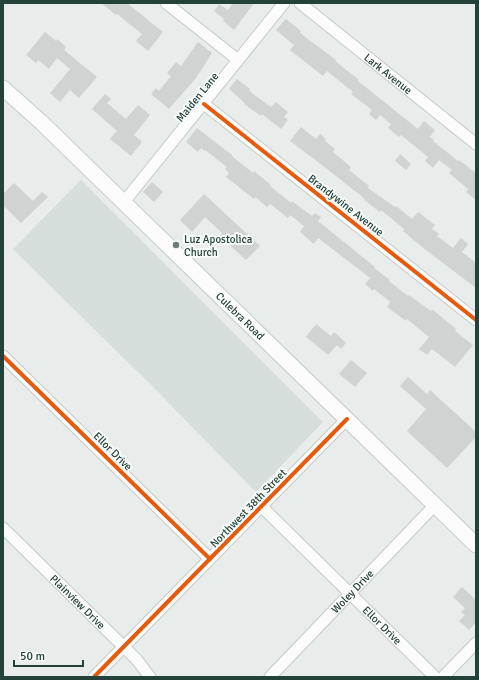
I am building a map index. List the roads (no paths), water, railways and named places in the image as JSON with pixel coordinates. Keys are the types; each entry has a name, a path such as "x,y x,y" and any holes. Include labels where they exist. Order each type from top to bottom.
{"main road":[{"name":"Culebra Road","path":"3,88 41,122 124,202 476,545"}],"street":[{"path":"166,3 238,60"},
{"name":"Maiden Lane","path":"124,202 284,3"},
{"name":"Lark Avenue","path":"300,3 476,144"},
{"name":"Brandywine Avenue","path":"204,104 476,320"},
{"name":"Ellor Drive","path":"3,356 210,559"},
{"name":"Northwest 38th Street","path":"94,677 260,506 347,419"},
{"name":"Woley Drive","path":"270,677 434,505"},
{"name":"Ellor Drive","path":"260,506 435,677"},
{"name":"Plainview Drive","path":"3,528 124,646 150,677"},
{"path":"443,677 476,643"}],"place":[{"name":"Luz Apostolica Church","path":"176,245"}]}
